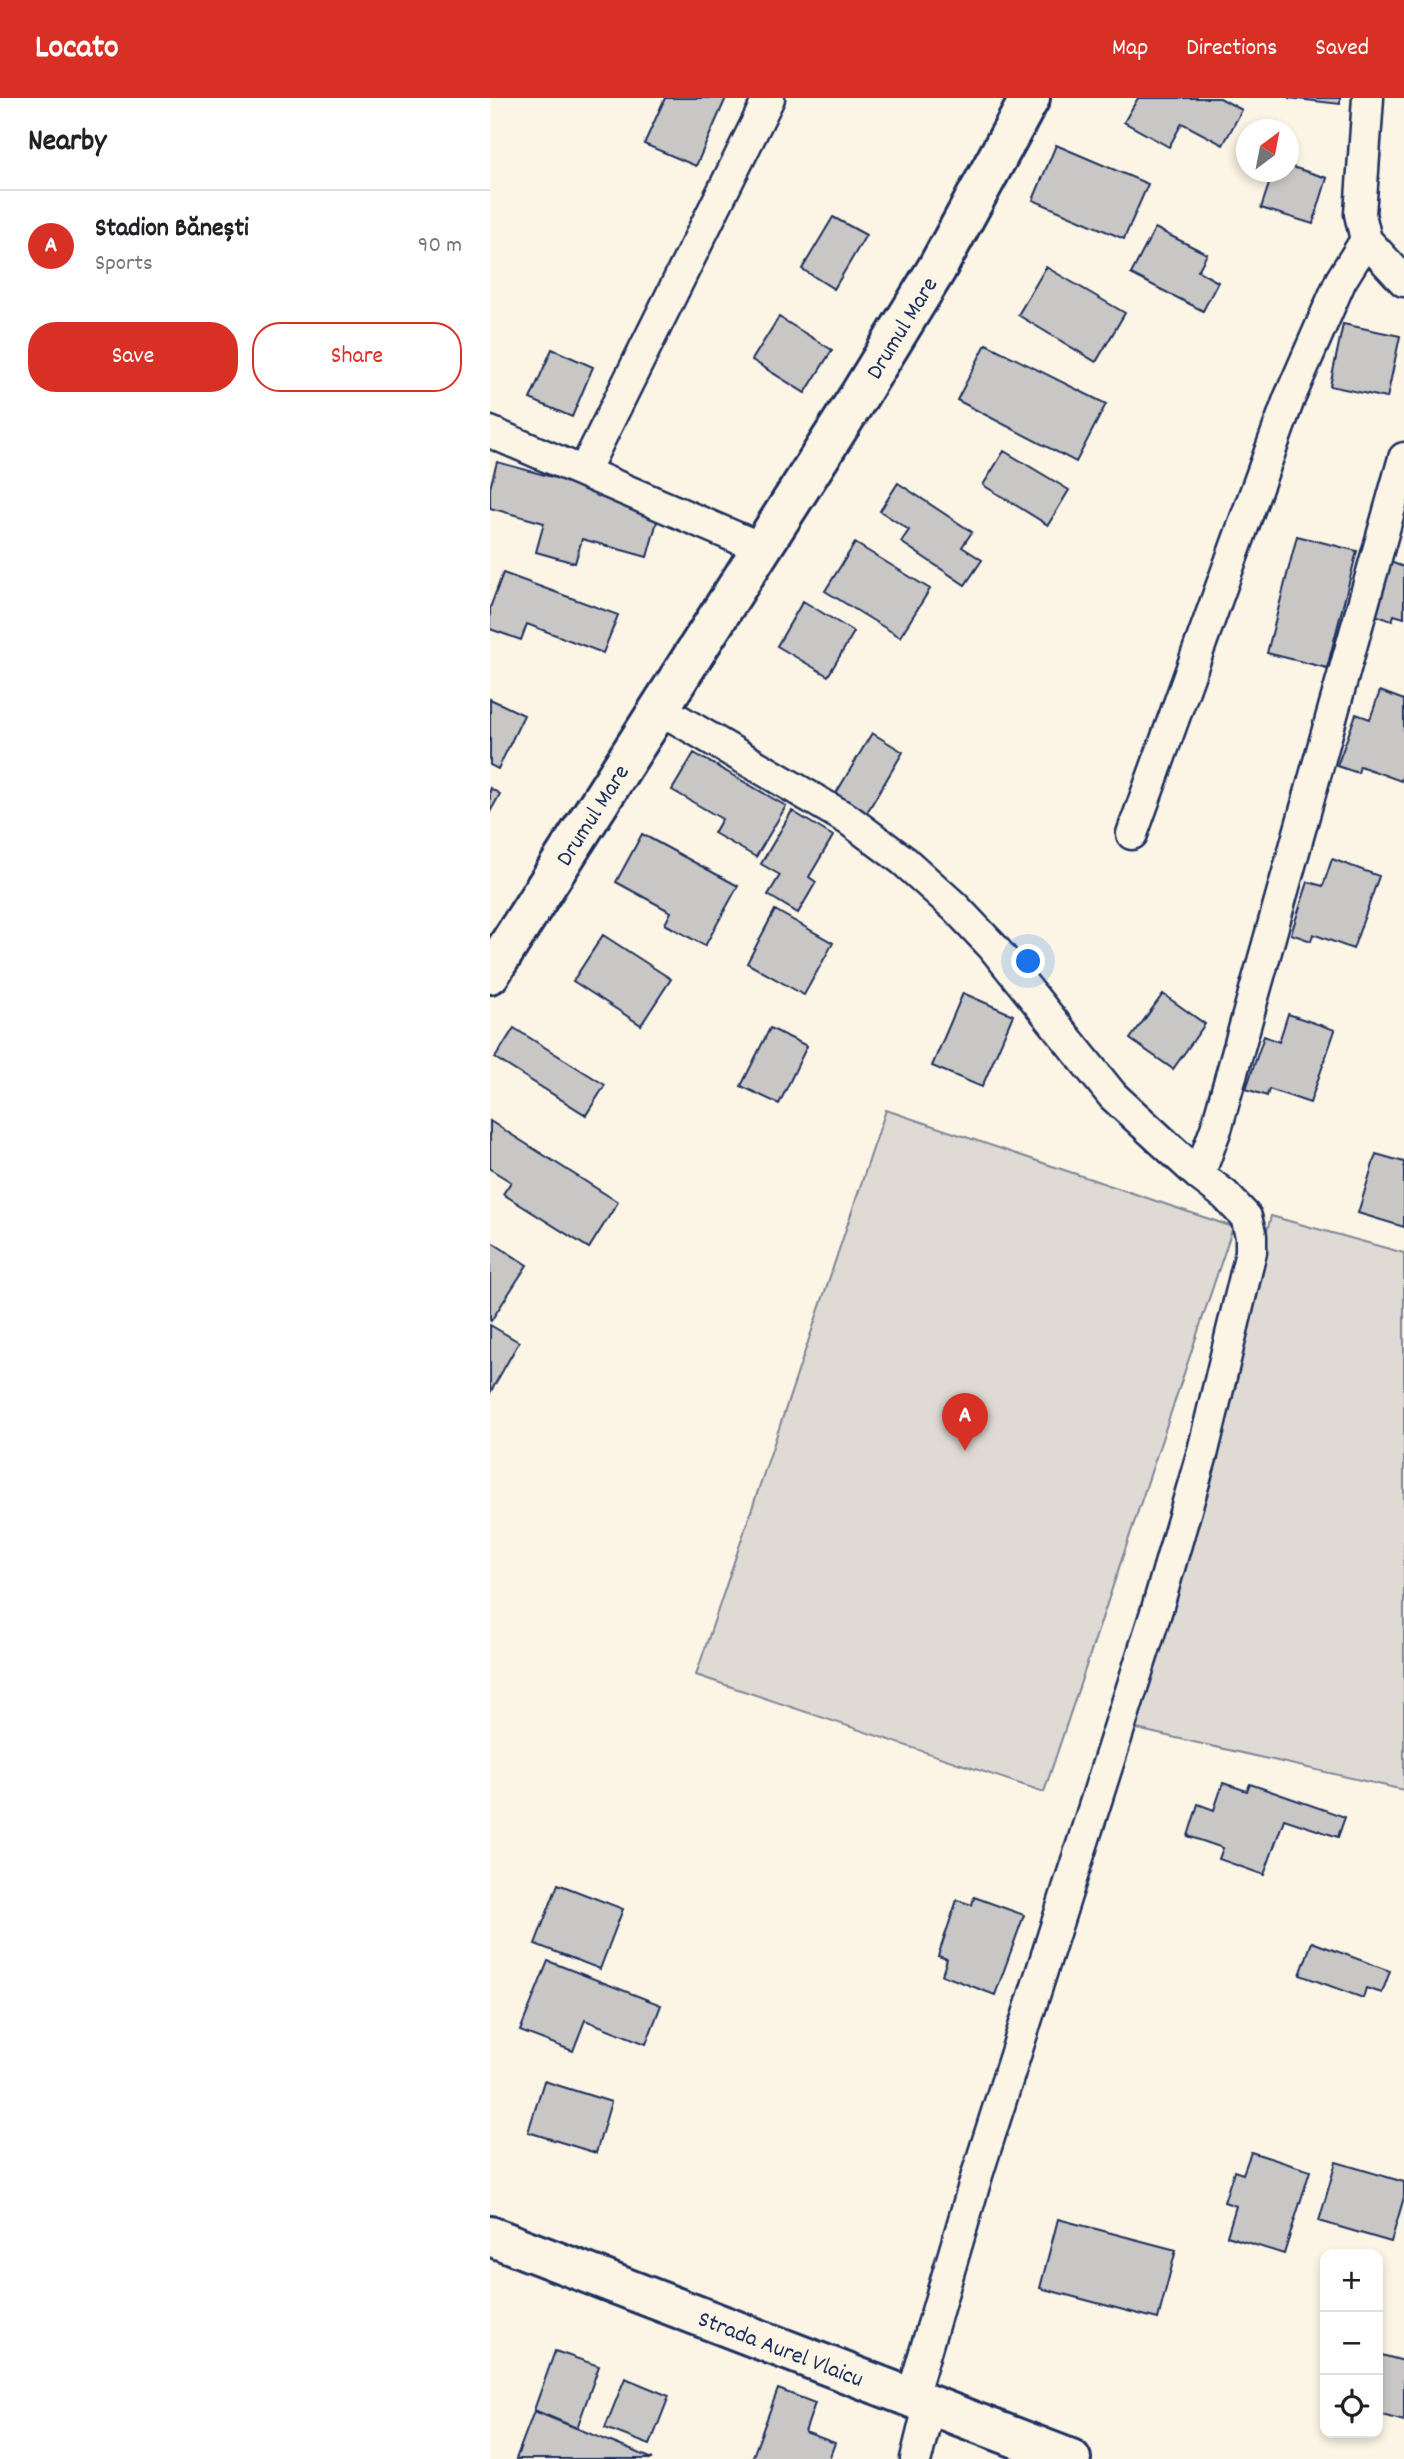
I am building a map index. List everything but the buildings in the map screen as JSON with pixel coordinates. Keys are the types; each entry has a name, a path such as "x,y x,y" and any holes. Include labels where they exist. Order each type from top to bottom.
{"street":[{"path":"584,471 769,98"},
{"name":"Drumul Mare","path":"490,974 936,270 1030,98"},
{"path":"1368,98 1360,214 1366,240 1404,281"},
{"path":"1132,834 1289,399 1341,280 1366,240"},
{"path":"490,432 761,548"},
{"path":"1199,1175 1221,1112 1404,458"},
{"path":"660,709 849,820 904,861 955,907 993,947 1113,1096 1199,1175 1225,1195 1246,1217 1251,1236 1251,1252 1200,1464 1157,1609 977,2175 920,2403 916,2459"},
{"name":"Strada Aurel Vlaicu","path":"490,2236 1071,2459"}],"shaded area":[{"path":"886,1110 1233,1227 1044,1792 696,1675"},
{"path":"1271,1216 1404,1253 1404,1790 1128,1727 1170,1597"}],"place":[{"name":"Stadion Bănești","path":"965,1451"}]}
